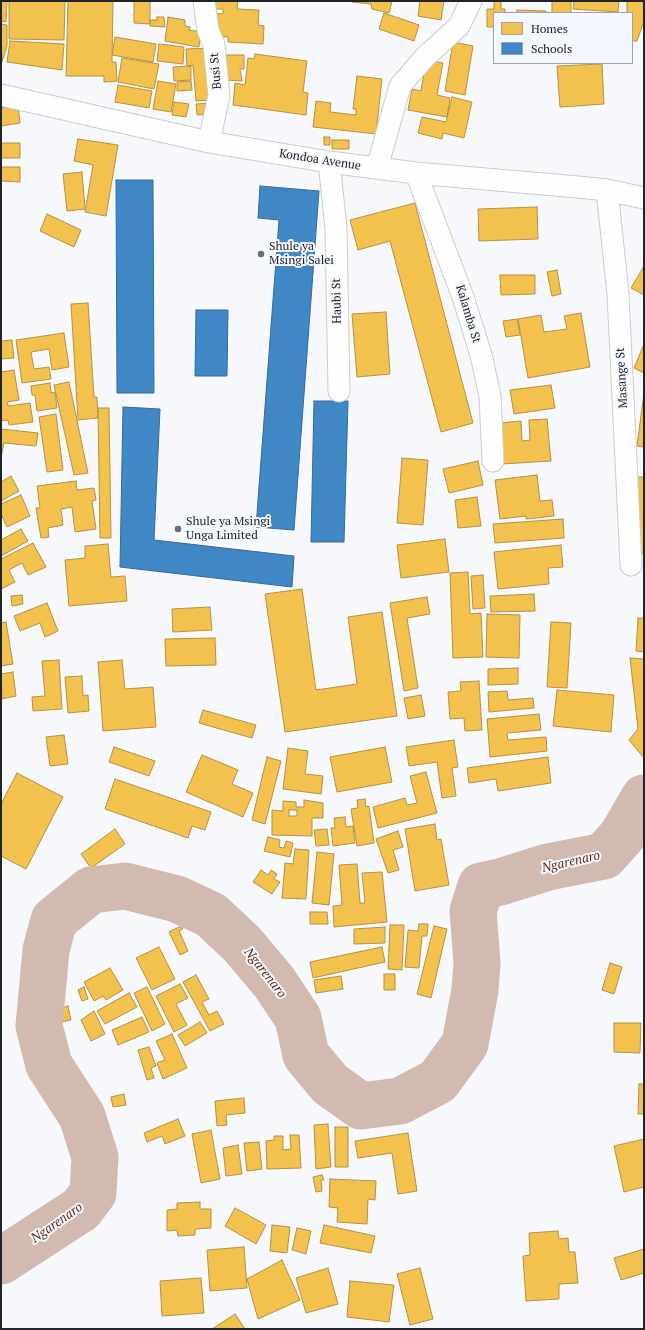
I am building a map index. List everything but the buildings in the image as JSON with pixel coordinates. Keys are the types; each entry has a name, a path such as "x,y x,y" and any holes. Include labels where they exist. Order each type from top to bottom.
{"street":[{"name":"Busi St","path":"204,1 208,30 214,46 219,96 209,142"},
{"path":"377,168 400,86 425,57 459,26 471,1"},
{"name":"Kondoa Avenue","path":"1,95 209,142 330,162 416,173 607,190 644,198"},
{"name":"Haubi St","path":"330,162 336,228 339,391"},
{"name":"Kalamba St","path":"416,173 463,297 480,355 490,396 493,461"},
{"name":"Masange St","path":"607,190 618,294 631,565"}],"waterway":[{"name":"Ngarenaro","path":"1,1261 81,1209 93,1193 95,1157 82,1116 49,1065 39,1026 46,950 54,920 91,890 125,886 177,899 211,915 242,944 274,982 298,1018 306,1055 330,1084 361,1106 400,1101 438,1081 465,1044 475,990 477,963 473,911 481,886 500,882 548,867 604,856 622,836 644,798"}],"place":[{"name":"Shule ya Msingi Salei","path":"261,254"},
{"name":"Shule ya Msingi Unga Limited","path":"178,529"}]}
